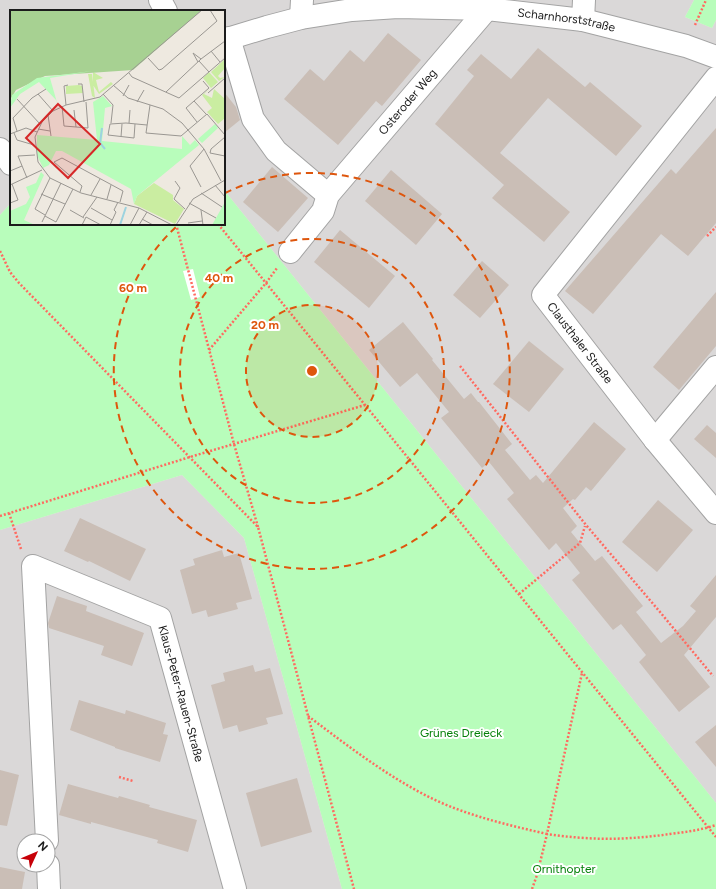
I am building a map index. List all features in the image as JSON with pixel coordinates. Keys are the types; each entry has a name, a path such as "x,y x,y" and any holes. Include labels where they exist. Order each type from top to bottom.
{"street":[{"path":"160,0 165,10"},
{"name":"Scharnhorststraße","path":"227,39 267,27 301,9 352,10 398,6 584,10 716,57"},
{"name":"Osteroder Weg","path":"283,260 323,211 328,195 487,9"},
{"path":"227,39 253,119 276,151 328,195"},
{"name":"Clausthaler Straße","path":"716,78 543,295 655,440 716,513"},
{"path":"0,149 10,163"},
{"path":"0,177 10,165"},
{"path":"655,440 716,367"},
{"path":"33,566 47,833"},
{"name":"Klaus-Peter-Rauen-Straße","path":"33,566 160,618 235,889"},
{"path":"48,873 49,889"}],"path":[{"path":"686,46 706,0"},
{"path":"176,225 354,889"},
{"path":"219,225 716,837"},
{"path":"707,236 716,227"},
{"path":"0,251 10,272 19,283 258,527"},
{"path":"209,350 266,283 283,260"},
{"path":"460,366 586,525 713,676"},
{"path":"0,516 365,405"},
{"path":"9,513 22,551 33,566"},
{"path":"519,594 580,543 586,525"},
{"path":"532,889 537,875 582,672"},
{"path":"308,716 377,766 406,784 433,799 485,819 546,834 584,838 619,839 684,833 716,825"},
{"path":"119,777 134,781"}],"shaded area":[{"path":"0,0 694,0 685,17 712,28 716,20 716,803 225,191 225,10 10,10 10,204 0,215"},
{"path":"182,475 244,538 342,889 0,889 0,530"}],"green space":[{"path":"694,0 716,0 716,20 712,28 685,17"},
{"name":"Grünes Dreieck","path":"225,191 716,803 716,889 342,889 244,538 182,475 0,530 0,215 10,204 10,225 225,225"}],"pier":[{"path":"193,269 200,297 191,300 183,271"}],"building":[{"path":"388,33 421,60 382,106 376,101 338,145 284,99 310,69 324,81 350,50 364,62"},
{"path":"538,48 585,87 590,82 642,126 616,156 548,98 500,153 570,212 544,242 492,198 504,185 435,124 474,76 467,70 481,54 511,79"},
{"path":"225,93 236,107 240,120 225,132"},
{"path":"716,128 716,223 688,256 661,234 593,314 565,291 671,169 676,174"},
{"path":"272,167 308,198 278,232 243,202"},
{"path":"391,170 442,214 416,245 365,201"},
{"path":"340,230 395,276 369,308 314,262"},
{"path":"482,261 509,285 480,318 453,295"},
{"path":"716,292 716,346 679,390 653,367"},
{"path":"403,322 464,399 471,393 479,402 512,444 505,450 530,480 536,475 543,483 594,422 626,449 591,491 586,487 575,500 573,499 563,508 577,526 571,532 595,561 602,556 643,606 636,612 661,643 683,626 696,611 690,606 716,575 716,617 684,655 710,687 679,712 639,662 646,655 621,624 613,630 572,580 580,573 556,543 549,550 507,499 514,493 489,462 482,468 441,418 449,412 417,373 400,387 369,350"},
{"path":"529,341 564,369 529,412 493,384"},
{"path":"707,425 716,433 716,458 694,439"},
{"path":"658,500 693,530 657,572 622,542"},
{"path":"80,518 146,549 130,581 89,561 88,562 64,551"},
{"path":"222,550 224,557 239,553 252,599 236,603 238,609 208,617 206,610 192,614 180,570 195,565 193,559"},
{"path":"57,596 87,606 86,611 144,633 132,666 101,655 104,646 49,628 48,623"},
{"path":"253,665 255,672 270,668 283,714 266,718 268,724 239,732 237,725 223,729 211,685 225,681 223,673"},
{"path":"79,700 125,714 126,710 166,723 163,734 168,735 160,762 115,748 70,730"},
{"path":"716,725 716,767 695,742"},
{"path":"0,770 19,775 7,826 0,825"},
{"path":"297,778 312,832 261,847 246,793"},
{"path":"68,784 118,798 119,796 150,805 149,807 197,820 188,852 157,843 158,840 59,815"},
{"path":"0,867 16,870 16,873 25,873 22,889 0,889"}],"park label":[{"name":"Ornithopter","path":"564,869"}]}
